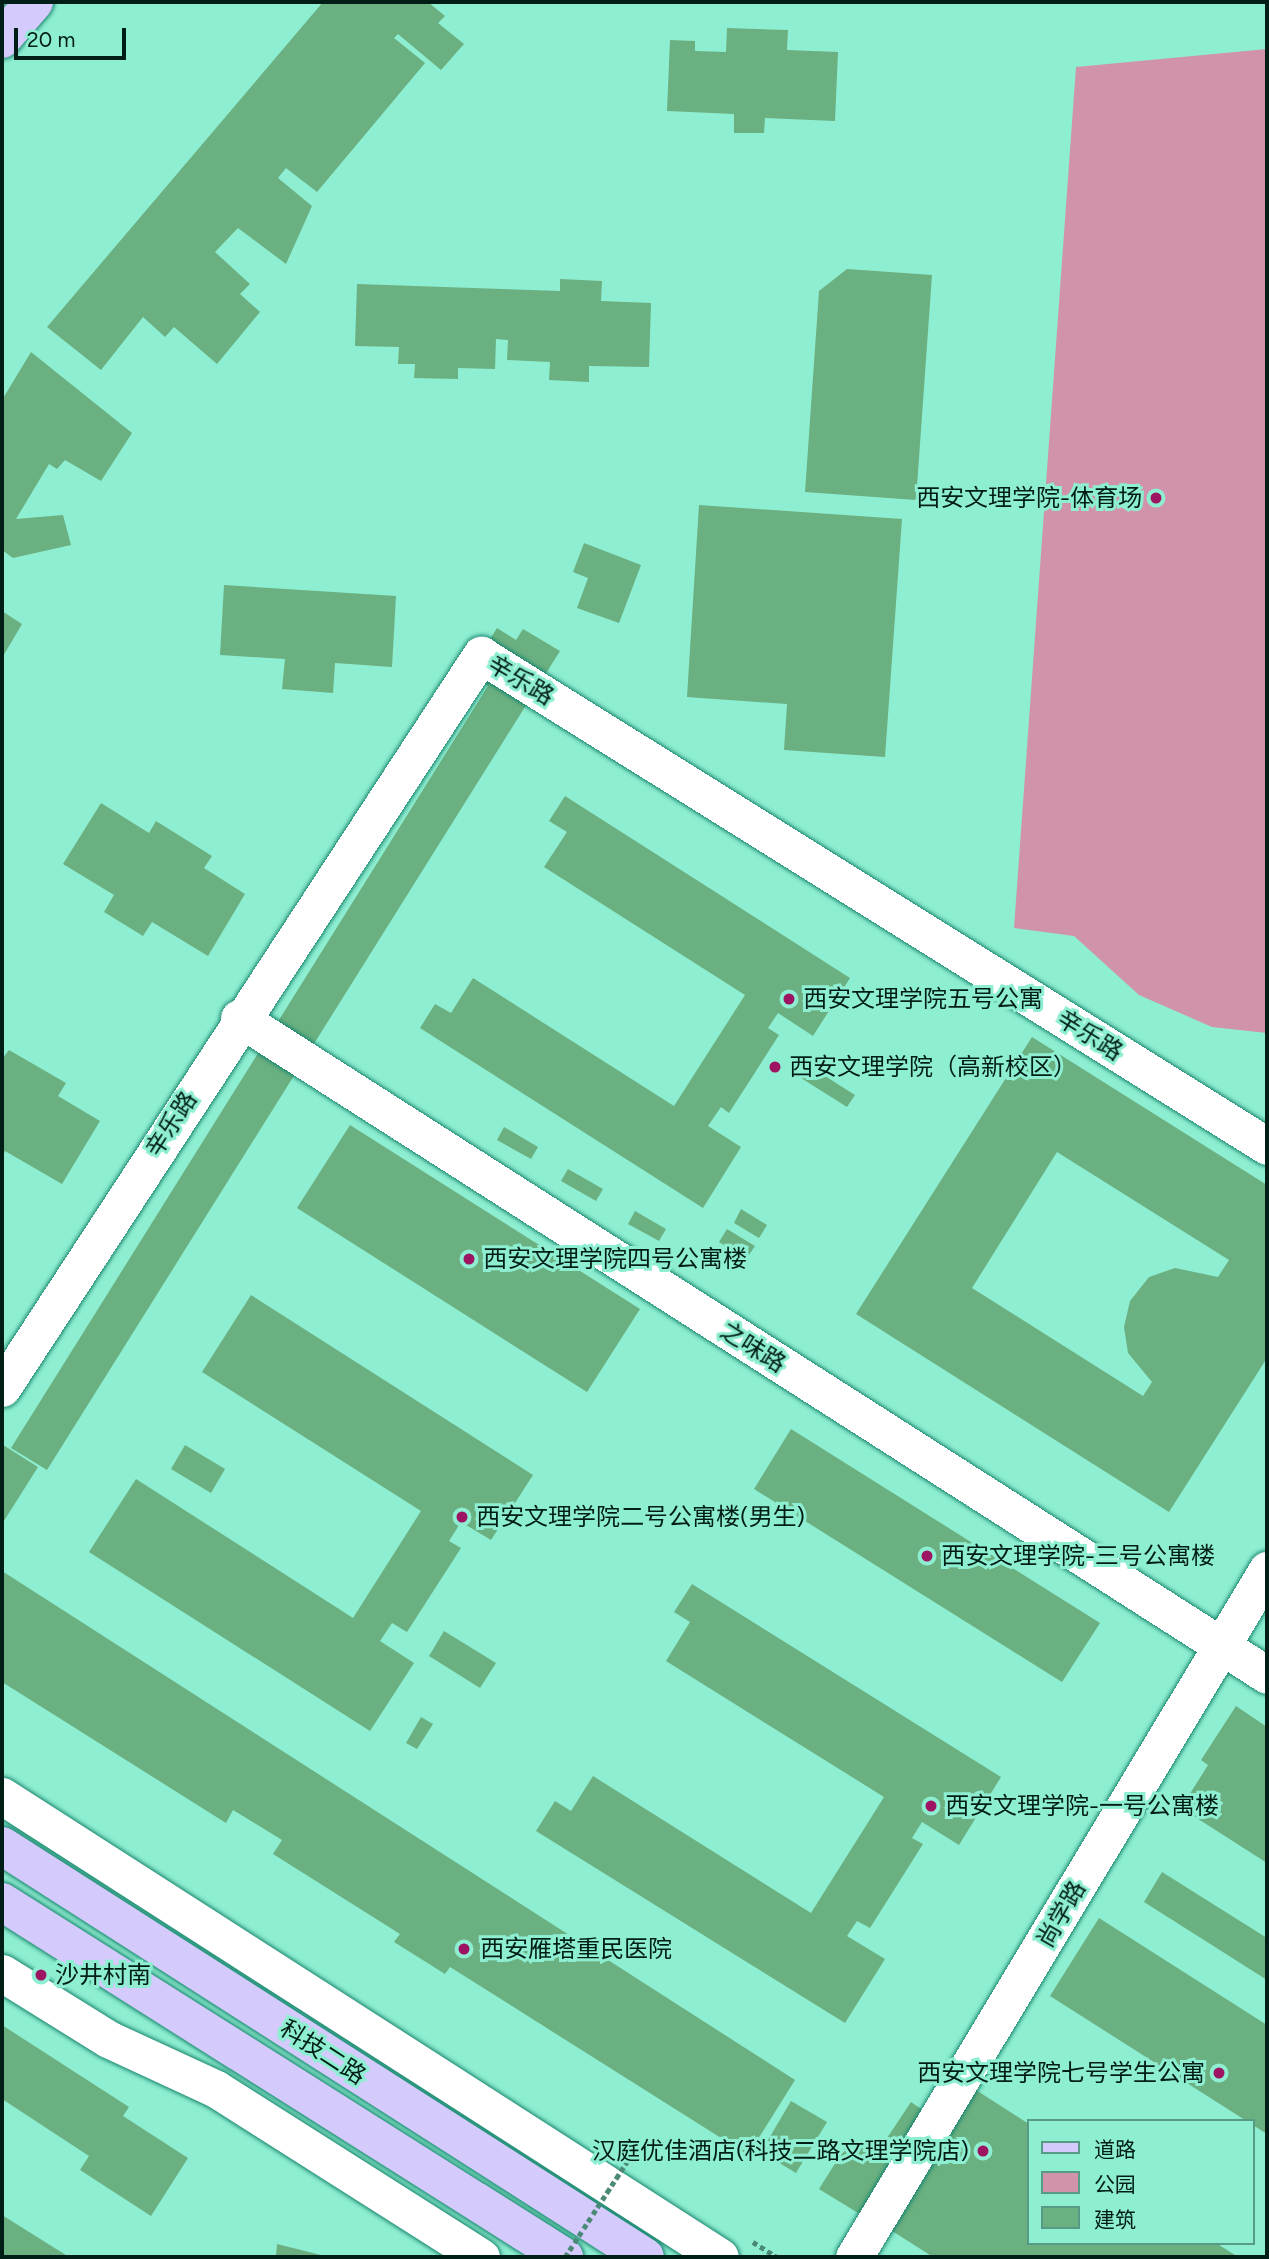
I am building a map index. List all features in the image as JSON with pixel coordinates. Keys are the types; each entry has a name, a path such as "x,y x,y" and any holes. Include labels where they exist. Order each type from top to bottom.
{"main road":[{"path":"2,39 34,2"},
{"name":"科技二路","path":"2,1846 645,2257"},
{"name":"科技二路","path":"2,1902 565,2257"}],"street":[{"name":"辛乐路","path":"2,1388 239,1018 481,655 1267,1146"},
{"name":"之味路","path":"239,1018 1267,1675"},
{"name":"尚学路","path":"854,2257 1219,1644 1267,1570"},
{"path":"2,1796 720,2257"},
{"path":"2,1973 108,2039 216,2090 481,2257"}],"path":[{"path":"565,2257 628,2160"}],"green space":[{"name":"西安文理学院-体育场","path":"1267,49 1267,1033 1212,1027 1139,995 1074,936 1014,928 1076,67"}],"building":[{"path":"323,2 428,2 445,16 438,23 464,44 441,70 398,34 394,38 425,63 317,192 286,168 278,178 312,206 286,264 238,228 215,252 250,284 240,294 260,312 217,364 174,327 165,337 143,317 101,370 47,327"},
{"path":"727,28 788,30 787,50 838,52 835,121 765,118 764,133 734,133 734,114 667,111 670,40 695,41 695,51 726,52"},
{"path":"847,269 932,275 916,500 805,492 819,291"},
{"path":"560,279 602,281 601,301 651,303 649,367 589,366 589,382 549,380 550,362 507,360 508,340 496,339 495,369 458,368 458,379 414,378 415,364 398,364 399,347 355,346 357,284 560,291"},
{"path":"31,352 132,433 101,481 65,460 57,469 49,464 16,519 63,515 71,545 13,558 2,550 2,400"},
{"path":"699,505 902,519 885,757 784,750 787,704 687,697"},
{"path":"584,543 641,565 619,623 577,608 588,578 573,572"},
{"path":"224,585 396,596 392,667 335,663 333,693 282,689 285,659 220,655"},
{"path":"2,611 22,624 2,658"},
{"path":"497,628 516,640 523,629 560,651 47,1470 11,1448 488,686 468,674"},
{"name":"西安文理学院五号公寓","path":"565,796 850,978 813,1036 778,1013 768,1028 779,1035 729,1113 721,1107 708,1126 741,1147 703,1208 420,1028 435,1004 451,1013 473,978 674,1106 745,995 544,867 567,832 549,821"},
{"path":"101,803 149,833 156,821 212,856 204,868 245,894 208,956 152,922 143,936 104,912 114,895 63,864"},
{"path":"1032,1037 1267,1185 1267,1358 1169,1512 856,1314","holes":["1057,1152 1229,1260 1218,1277 1175,1268 1149,1277 1130,1301 1124,1327 1128,1353 1152,1382 1143,1396 972,1288"]},
{"path":"9,1050 66,1083 58,1096 100,1121 62,1184 5,1151 2,1157 2,1059"},
{"path":"809,1066 855,1095 847,1107 801,1078"},
{"name":"西安文理学院四号公寓楼","path":"350,1125 640,1309 587,1392 297,1208"},
{"path":"504,1127 538,1147 531,1159 497,1140"},
{"path":"568,1169 603,1189 596,1201 561,1181"},
{"path":"741,1209 767,1225 759,1238 734,1223"},
{"path":"635,1211 666,1229 659,1241 628,1224"},
{"path":"727,1229 755,1246 746,1259 719,1242"},
{"name":"西安文理学院二号公寓楼(男生)","path":"251,1295 533,1475 491,1540 461,1522 449,1541 461,1548 407,1632 392,1623 380,1641 414,1663 370,1731 89,1552 136,1479 353,1618 421,1511 202,1372"},
{"name":"西安文理学院-三号公寓楼","path":"791,1429 1100,1623 1062,1682 754,1489"},
{"path":"3,1445 38,1467 2,1524 2,1448"},
{"path":"185,1445 225,1469 211,1493 171,1469"},
{"path":"2,1571 795,2080 748,2155 450,1967 445,1974 394,1942 400,1934 273,1854 282,1840 233,1810 226,1823 2,1682"},
{"name":"西安文理学院-一号公寓楼","path":"692,1584 1001,1777 959,1845 922,1822 912,1838 923,1844 870,1928 857,1921 847,1936 885,1959 845,2023 536,1831 555,1801 571,1811 593,1776 811,1913 884,1797 666,1661 690,1622 674,1612"},
{"path":"444,1631 496,1663 480,1688 429,1656"},
{"path":"1236,1706 1267,1727 1267,1863 1181,1808 1208,1765 1201,1760"},
{"path":"421,1717 433,1724 417,1749 406,1743"},
{"path":"1162,1872 1267,1938 1267,1980 1144,1902"},
{"name":"西安文理学院七号学生公寓","path":"1099,1918 1267,2025 1267,2134 1255,2126 1255,2119 1243,2119 1050,1996"},
{"path":"2,2025 129,2107 123,2116 188,2158 151,2216 80,2170 89,2156 2,2099"},
{"name":"汉庭优佳酒店(科技二路文理学院店)","path":"976,2090 1028,2123 1028,2245 1219,2245 1238,2257 933,2257 886,2227"},
{"path":"791,2101 827,2122 796,2173 761,2152"},
{"path":"911,2102 924,2111 898,2150 885,2141"},
{"path":"851,2138 907,2172 876,2224 819,2189"},
{"path":"2,2215 69,2257 2,2257"},
{"path":"277,2244 325,2256 325,2257 276,2257"}],"place":[{"name":"西安文理学院-体育场","path":"1156,498"},
{"name":"西安文理学院五号公寓","path":"789,999"},
{"name":"西安文理学院（高新校区）","path":"775,1067"},
{"name":"西安文理学院四号公寓楼","path":"469,1259"},
{"name":"西安文理学院二号公寓楼(男生)","path":"462,1517"},
{"name":"西安文理学院-三号公寓楼","path":"927,1556"},
{"name":"西安文理学院-一号公寓楼","path":"931,1806"},
{"name":"西安雁塔重民医院","path":"464,1949"},
{"name":"沙井村南","path":"41,1975"},
{"name":"西安文理学院七号学生公寓","path":"1219,2073"},
{"name":"汉庭优佳酒店(科技二路文理学院店)","path":"983,2151"}]}
